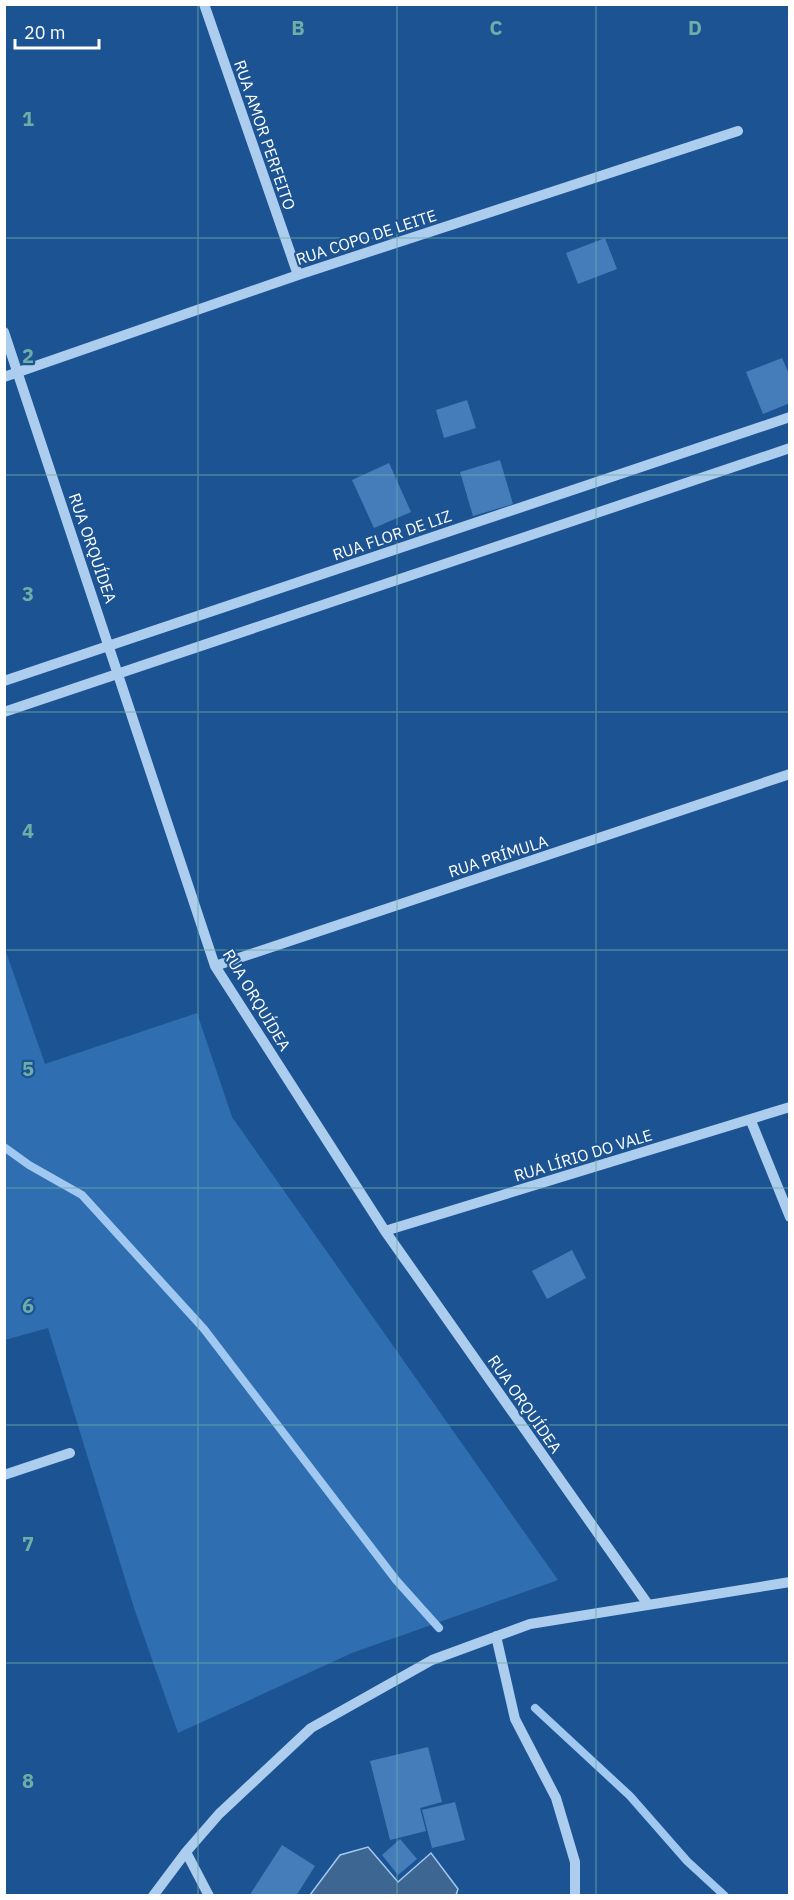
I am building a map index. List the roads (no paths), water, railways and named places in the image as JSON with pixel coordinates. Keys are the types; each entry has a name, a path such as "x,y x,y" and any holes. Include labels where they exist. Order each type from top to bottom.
{"street":[{"name":"RUA AMOR PERFEITO","path":"204,4 298,275"},
{"name":"RUA COPO DE LEITE","path":"4,377 298,275 738,131"},
{"name":"RUA ORQUÍDEA","path":"4,332 215,966 385,1231 647,1604"},
{"name":"RUA FLOR DE LIZ","path":"4,681 789,417"},
{"path":"4,712 789,448"},
{"name":"RUA PRÍMULA","path":"215,966 789,774"},
{"name":"RUA LÍRIO DO VALE","path":"385,1231 789,1107"},
{"path":"751,1120 789,1217"},
{"path":"4,1475 70,1453"},
{"path":"153,1896 186,1852 219,1814 311,1728 432,1660 530,1624 789,1582"},
{"path":"496,1636 515,1719 556,1798 575,1862 575,1896"},
{"path":"186,1852 209,1896"}],"waterway":[{"path":"4,1147 29,1165 82,1195 204,1329 396,1580 439,1628"},
{"path":"535,1708 630,1796 687,1861 725,1896"}]}
